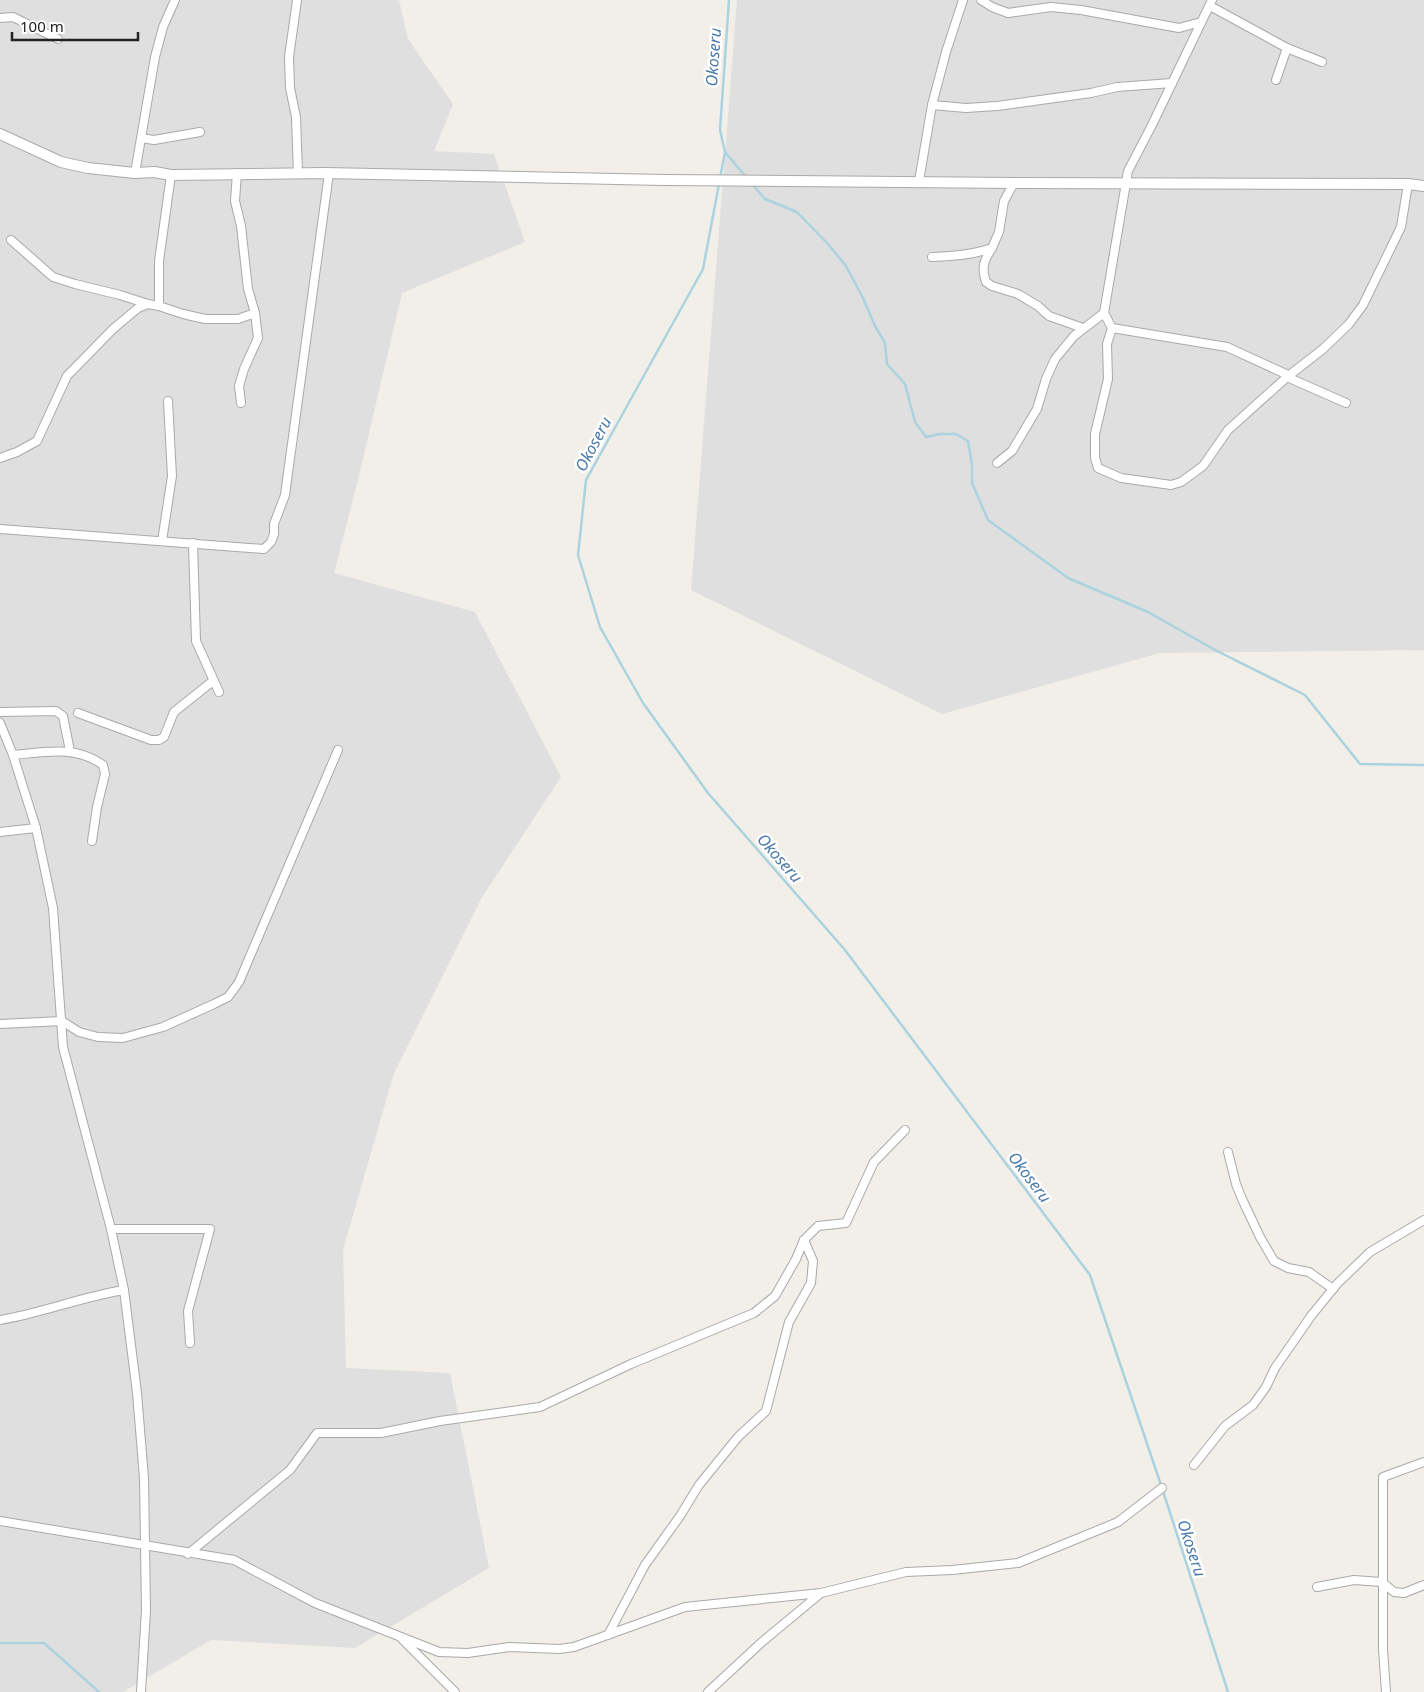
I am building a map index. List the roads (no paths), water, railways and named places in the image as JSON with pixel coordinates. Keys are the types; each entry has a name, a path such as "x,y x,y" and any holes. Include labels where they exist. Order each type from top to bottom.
{"street":[{"path":"135,173 155,57 163,27 175,0"},
{"path":"296,0 289,57 290,88 296,116 298,173"},
{"path":"919,181 932,105 946,52 963,0"},
{"path":"981,0 992,7 1008,13 1050,7 1081,10 1179,28 1201,22"},
{"path":"1322,62 1287,48 1211,3 1128,171 1104,313 1112,328 1107,344 1108,379 1095,434 1094,458 1098,468 1121,478 1171,486 1182,482 1203,466 1228,430 1287,377 1337,337 1363,305 1401,227 1408,184"},
{"path":"0,18 13,17 58,39"},
{"path":"1276,80 1287,48"},
{"path":"932,105 966,108 997,106 1091,93 1117,87 1172,83"},
{"path":"141,138 154,140 200,132"},
{"path":"0,134 61,162 135,173 154,172 171,175 329,173 664,180 1126,184 1408,184 1424,186"},
{"path":"237,173 235,201 243,239 248,289 258,338 244,369 240,386 240,403"},
{"path":"0,529 264,550 271,542 274,534 274,524 285,495 329,173"},
{"path":"159,306 159,261 171,175"},
{"path":"1014,183 1004,201 999,232 983,268 986,282 992,286 1018,294 1038,306 1049,316 1083,328"},
{"path":"11,240 53,277 75,284 120,294 148,304 205,319 238,319 254,313"},
{"path":"932,257 981,252 992,248"},
{"path":"0,458 17,452 37,441 67,376 128,315 148,304"},
{"path":"997,463 1012,451 1037,409 1046,379 1055,359 1074,336 1104,313"},
{"path":"1112,328 1227,346 1288,375 1287,377 1346,403"},
{"path":"162,541 172,476 168,402"},
{"path":"193,543 196,641 219,692"},
{"path":"78,713 152,740 159,740 164,738 174,712 213,681"},
{"path":"0,712 60,712 63,716 70,751"},
{"path":"0,723 13,756 36,828 54,908 63,1048 111,1229 124,1290 142,1438 146,1610 141,1692"},
{"path":"0,1024 62,1021 79,1032 98,1037 123,1038 163,1027 228,997 239,982 338,750"},
{"path":"13,756 45,751 70,751 95,758 103,765 105,774 97,807 92,841"},
{"path":"0,832 36,828"},
{"path":"188,1554 290,1470 317,1433 381,1433 440,1421 540,1407 631,1364 754,1313 775,1296 796,1259 804,1240 818,1226 846,1223 874,1162 905,1130"},
{"path":"1228,1152 1242,1199 1260,1237 1274,1260 1288,1268 1310,1272 1333,1289"},
{"path":"1194,1465 1225,1426 1253,1405 1311,1316 1333,1289 1370,1252 1424,1220"},
{"path":"111,1229 210,1229 188,1310 190,1343"},
{"path":"608,1634 645,1565 680,1516 699,1485 738,1437 766,1411 789,1322 810,1284 812,1261 804,1240"},
{"path":"0,1320 29,1315 94,1295 124,1290"},
{"path":"1386,1692 1382,1649 1383,1476 1424,1462"},
{"path":"0,1521 188,1554 234,1560 314,1603 399,1636 424,1648 439,1652 456,1653 509,1647 574,1648 685,1607 821,1593 906,1572 952,1570 1018,1563 1118,1522 1162,1488"},
{"path":"1317,1587 1354,1580 1382,1582 1394,1592 1404,1593 1424,1585"},
{"path":"708,1692 762,1642 821,1593"},
{"path":"399,1636 455,1692"}],"waterway":[{"name":"Okoseru","path":"720,178 725,152 720,130 729,0"},
{"path":"725,152 746,177"},
{"name":"Okoseru","path":"719,184 703,269 586,480 578,555 600,627 643,703 708,793 845,950 1090,1275 1228,1692"},
{"path":"752,184 765,199 797,212 846,266 885,343 887,364 905,384 915,422 926,437 940,434 956,434 968,441 972,465 972,483 988,520 1068,578 1148,612 1217,651 1305,695 1360,764 1424,765"},
{"path":"0,1643 44,1643 99,1692"}]}
